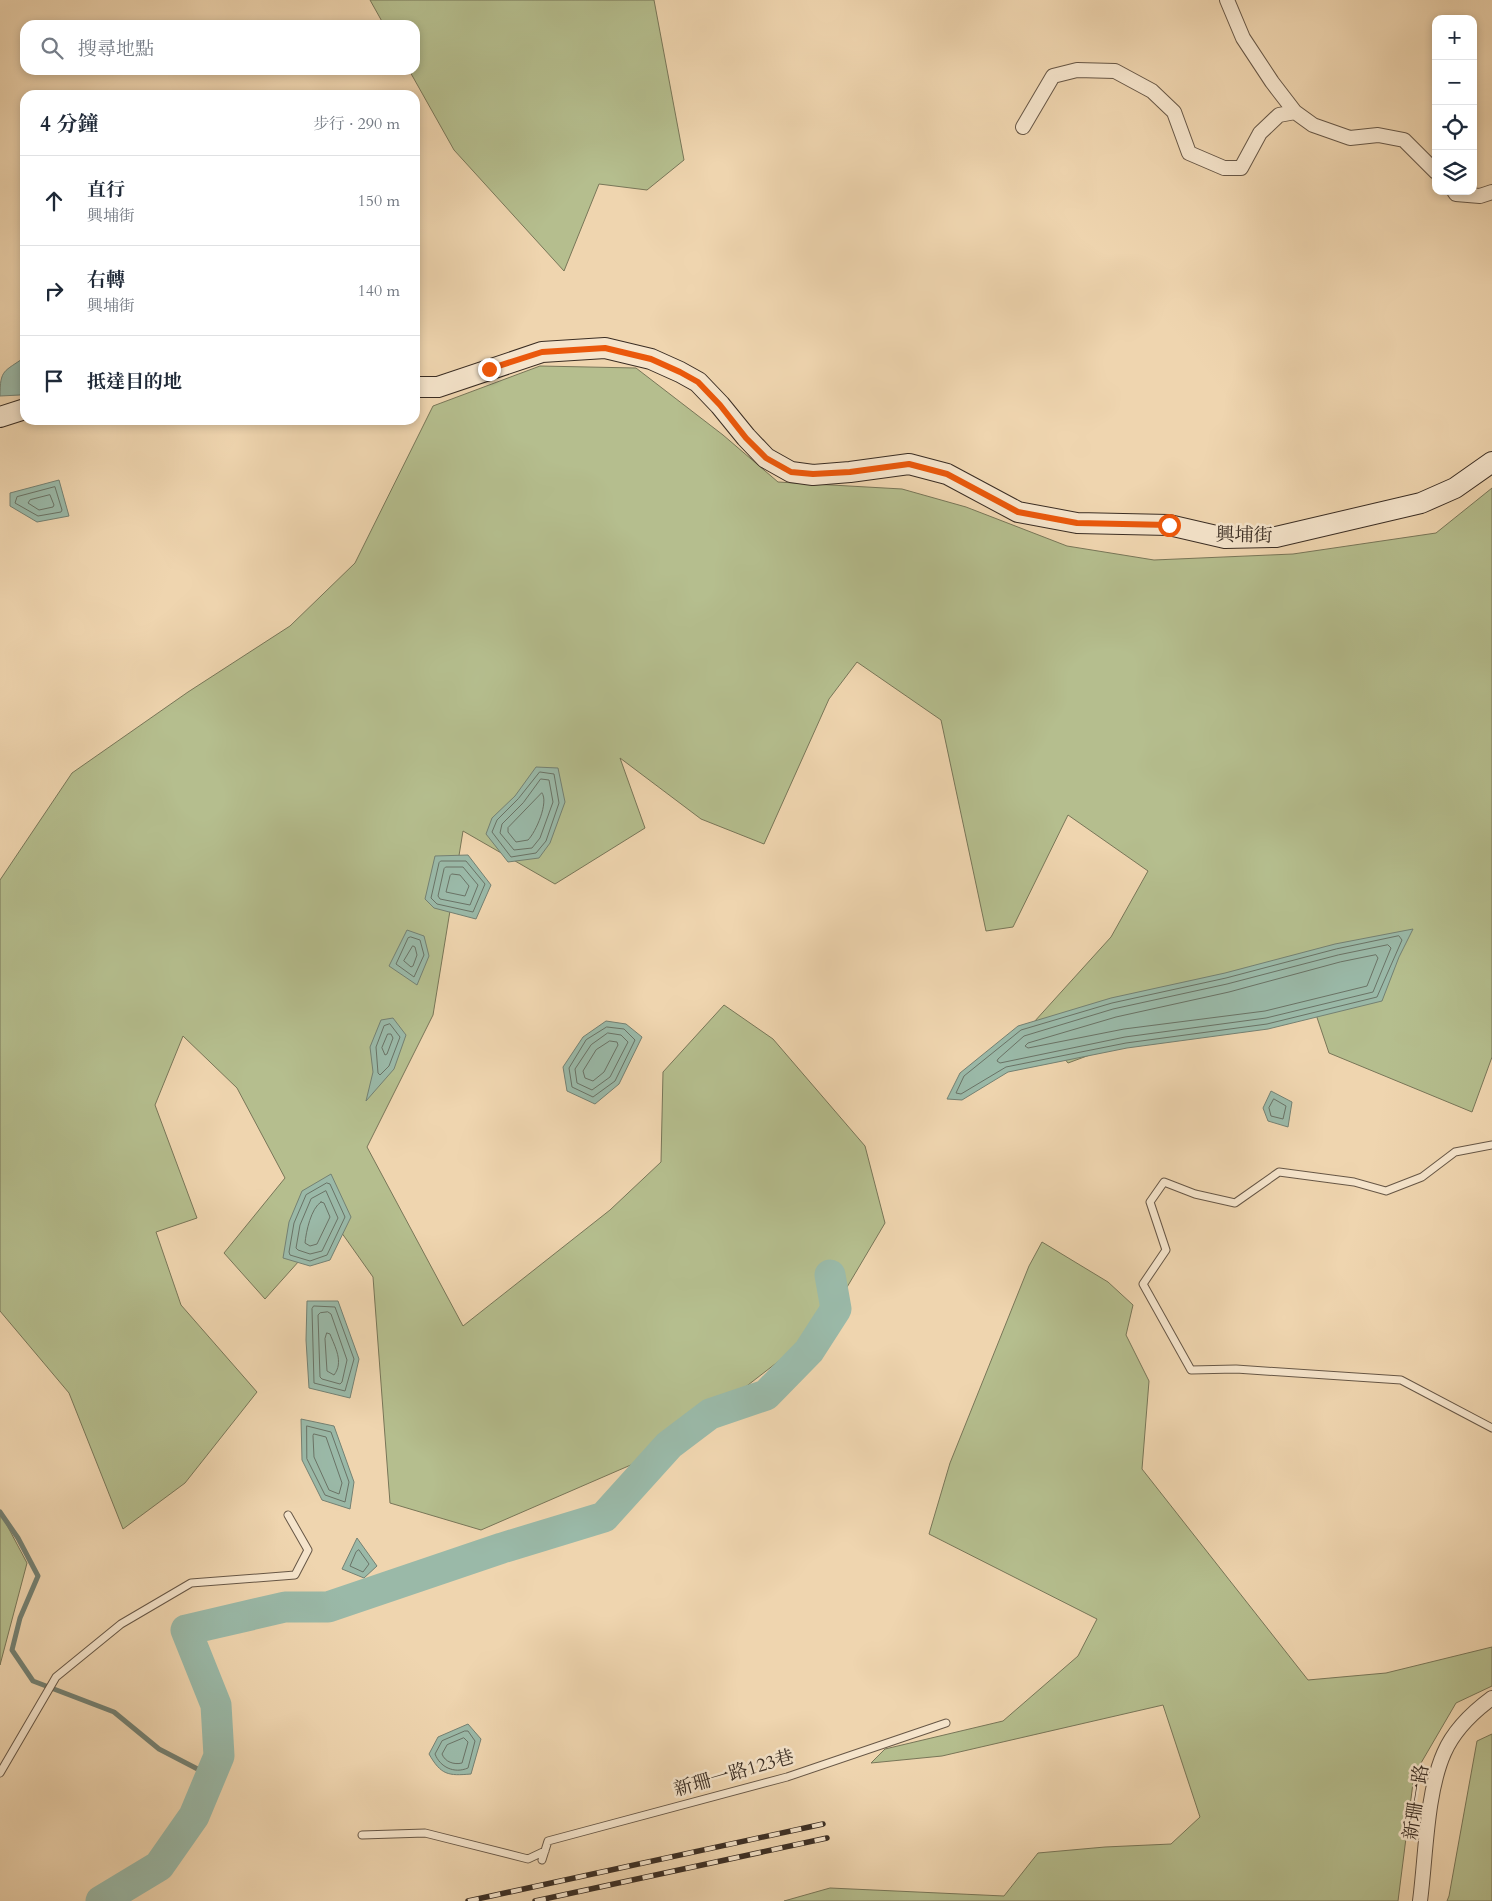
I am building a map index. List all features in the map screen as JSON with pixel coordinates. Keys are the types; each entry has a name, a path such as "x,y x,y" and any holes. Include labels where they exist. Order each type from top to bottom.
{"street":[{"path":"1227,0 1243,38 1272,82 1295,112 1314,125 1350,138 1378,135 1404,140 1432,168"},
{"path":"1023,127 1053,76 1077,70 1115,71 1152,91 1174,112 1189,153 1224,168 1241,168 1260,133 1278,114 1295,112"},
{"path":"1468,195 1480,196 1492,192"},
{"name":"興埔街","path":"420,387 438,387 542,352 605,348 651,359 698,382 720,405 746,438 766,458 791,472 813,474 850,472 909,464 947,474 1018,512 1077,523 1169,525 1225,538 1276,537 1421,503 1455,488 1492,462"},
{"path":"0,417 20,411"},
{"name":"新珊一路","path":"1420,1901 1431,1802 1444,1751 1458,1730 1476,1710 1492,1698"}],"lane":[{"path":"1492,1145 1455,1152 1422,1177 1386,1191 1354,1182 1278,1172 1235,1203 1195,1194 1164,1182 1150,1202 1166,1250 1143,1284 1191,1370 1236,1369 1401,1380 1492,1428"},
{"path":"0,1774 56,1677 121,1624 191,1583 295,1575 308,1550 288,1515"},
{"name":"新珊一路123巷","path":"545,1851 548,1841 787,1777 946,1723"},
{"path":"362,1835 425,1833 528,1859 545,1851"},
{"path":"542,1860 545,1851"}],"green space":[{"path":"370,0 654,0 684,160 647,190 599,184 564,271 454,150 412,75 420,75 420,20 381,20"},
{"path":"540,366 636,368 723,435 778,482 902,489 966,507 1067,546 1154,560 1293,554 1436,533 1492,488 1492,1057 1472,1112 1329,1053 1303,976 1068,1063 1034,1022 1111,937 1148,871 1068,815 1013,927 986,931 941,720 857,662 829,699 764,844 701,819 620,758 645,828 555,884 463,831 433,1015 367,1147 463,1326 610,1210 661,1162 663,1072 724,1005 773,1039 865,1146 885,1223 824,1326 663,1451 481,1530 390,1503 373,1277 334,1222 265,1299 224,1253 285,1178 237,1088 183,1036 155,1105 197,1218 156,1232 181,1305 257,1392 185,1483 123,1529 69,1393 0,1311 0,880 72,773 188,692 290,626 355,563 433,406"},
{"path":"1042,1242 1108,1282 1133,1305 1126,1335 1149,1381 1142,1469 1308,1680 1386,1673 1492,1647 1492,1686 1456,1703 1414,1775 1398,1901 784,1901 830,1888 1004,1896 1038,1853 1171,1844 1200,1817 1163,1705 942,1756 871,1763 885,1749 1003,1721 1078,1656 1097,1619 929,1534 950,1463 1029,1266"},
{"path":"0,1512 27,1563 0,1665"},
{"path":"1492,1734 1492,1901 1447,1901 1477,1741"}],"water":[{"path":"20,361 20,395 0,396 2,376"},
{"path":"59,480 69,516 37,522 10,506 10,493"},
{"path":"536,767 558,768 565,802 550,843 539,858 508,862 486,834 492,818 515,796"},
{"path":"468,855 491,885 476,919 434,908 425,899 435,856"},
{"path":"1413,929 1399,957 1382,1001 1268,1029 1127,1048 1008,1072 962,1100 947,1099 960,1073 1018,1026 1111,998 1225,973 1335,944"},
{"path":"407,930 424,936 429,956 417,985 389,966"},
{"path":"393,1018 406,1035 394,1069 366,1101 373,1072 370,1047 381,1020"},
{"path":"606,1021 626,1024 642,1037 619,1084 595,1104 567,1091 563,1067 583,1037"},
{"path":"1271,1091 1292,1102 1288,1127 1268,1121 1263,1108"},
{"path":"331,1174 351,1217 330,1260 310,1266 283,1258 289,1222 302,1191"},
{"path":"307,1301 338,1301 359,1359 350,1398 309,1388 306,1340"},
{"path":"301,1419 334,1426 354,1482 350,1509 322,1500 302,1460"},
{"path":"357,1538 377,1566 364,1578 342,1569"},
{"path":"468,1724 481,1739 471,1774 456,1775 446,1773 437,1766 429,1754 438,1737"}],"waterway":[{"path":"101,1901 159,1866 194,1816 219,1756 216,1705 186,1630 285,1607 328,1607 502,1548 604,1517 669,1445 710,1414 766,1395 809,1351 836,1309 830,1275"},
{"path":"0,1512 18,1538 38,1576 20,1618 12,1650 33,1681 114,1712 159,1749 211,1776"}],"railway":[{"path":"468,1901 823,1824"},
{"path":"535,1901 827,1838"}],"route":[{"path":"489,369 542,352 605,348 651,359 698,382 720,405 746,438 766,458 791,472 813,474 850,472 909,464 947,474 1018,512 1077,523 1169,525"}]}
